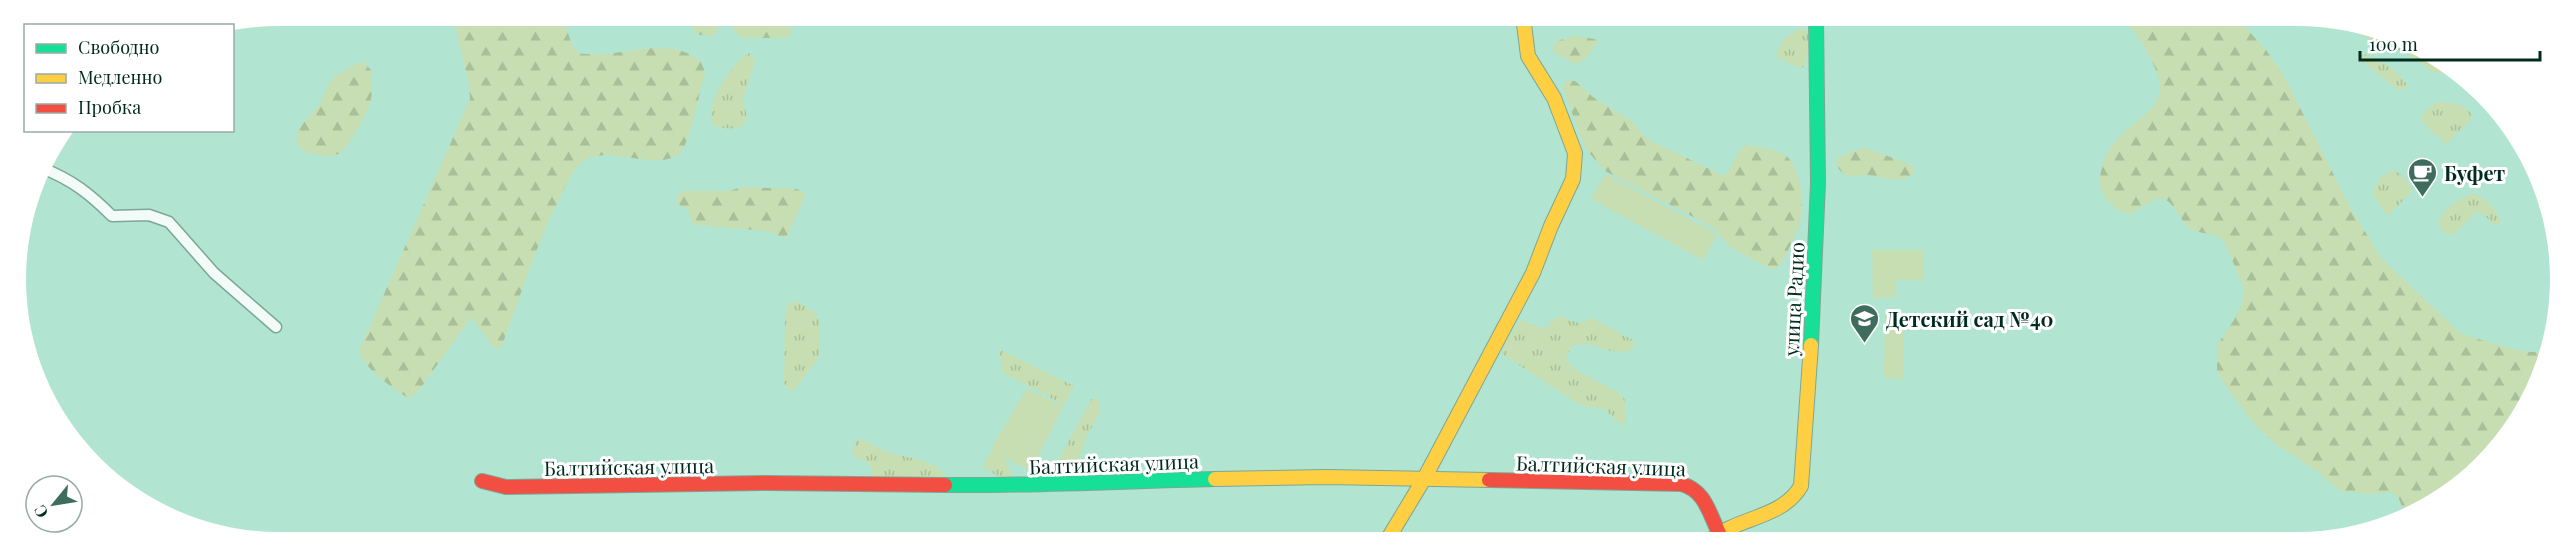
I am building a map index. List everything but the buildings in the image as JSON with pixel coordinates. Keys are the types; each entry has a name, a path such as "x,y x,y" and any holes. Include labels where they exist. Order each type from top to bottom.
{"street":[{"path":"1392,532 1424,479 1533,273 1551,226 1573,179 1575,153 1554,98 1528,56 1524,26"},
{"name":"улица Радио","path":"1726,532 1789,501 1799,492 1803,475 1819,151 1816,26"},
{"path":"50,171 80,186 112,216 149,214 169,222 214,273 276,327"},
{"name":"Балтийская улица","path":"482,481 506,487 755,483 1040,486 1079,482 1314,477 1690,485 1698,491 1712,532"}],"green space":[{"path":"455,26 565,26 572,44 579,53 610,54 642,49 673,49 688,53 701,62 705,72 687,140 675,156 664,160 650,160 606,155 592,157 576,169 546,228 501,348 495,349 474,320 470,319 417,393 408,398 387,384 372,370 359,351 470,99 469,84"},
{"path":"692,26 717,26 716,35 705,36 694,33"},
{"path":"734,26 790,26 791,36 741,38 734,30"},
{"path":"2130,26 2244,26 2266,50 2283,74 2350,207 2381,258 2461,334 2520,351 2540,352 2517,406 2488,446 2464,470 2424,499 2403,509 2398,497 2391,492 2372,494 2340,491 2318,472 2274,443 2256,426 2217,371 2217,345 2234,320 2242,303 2244,288 2224,241 2216,236 2190,228 2165,200 2154,200 2130,215 2120,211 2105,197 2100,180 2107,154 2122,134 2149,111 2159,95 2158,75"},
{"path":"1799,28 1808,32 1808,52 1802,69 1776,55 1784,38"},
{"path":"2352,31 2394,45 2424,59 2447,75 2431,71 2406,53"},
{"path":"1572,36 1595,39 1597,42 1592,51 1577,65 1553,52 1555,42"},
{"path":"749,53 755,60 743,101 747,116 745,124 737,128 729,128 712,124 712,105 721,84 742,58"},
{"path":"2364,54 2390,68 2402,78 2408,88 2398,90 2361,60"},
{"path":"364,62 371,70 372,95 358,129 338,154 322,156 305,152 297,139 300,127 318,106 331,81 344,70"},
{"path":"1566,80 1575,81 1593,97 1630,120 1647,139 1722,175 1726,175 1739,151 1745,145 1771,150 1786,156 1796,169 1799,178 1802,209 1799,226 1781,265 1771,269 1730,247 1714,228 1605,171 1585,148 1563,88"},
{"path":"2436,102 2461,106 2472,115 2471,120 2446,144 2421,121 2423,112"},
{"path":"1863,147 1912,165 1915,171 1911,176 1899,179 1846,175 1836,165 1838,158"},
{"path":"2392,170 2399,173 2412,187 2412,192 2387,216 2372,193 2380,178"},
{"path":"1605,174 1717,234 1703,260 1591,199"},
{"path":"742,187 797,189 804,193 805,197 787,236 784,238 767,231 695,225 690,220 688,209 677,204 678,195 683,191 729,191"},
{"path":"2474,194 2491,205 2501,222 2495,225 2483,214 2477,212 2452,235 2445,234 2438,224 2443,214 2458,201"},
{"path":"1872,250 1923,250 1923,280 1896,280 1896,297 1873,298"},
{"path":"797,301 814,312 820,321 820,351 818,359 795,389 789,392 784,383 785,312 787,305"},
{"path":"1558,316 1579,323 1592,318 1635,341 1633,349 1624,352 1579,344 1571,347 1566,359 1574,369 1619,393 1625,400 1626,424 1622,425 1603,408 1588,407 1577,403 1502,354 1504,343 1521,320 1544,329"},
{"path":"1885,316 1904,317 1903,379 1884,378"},
{"path":"999,349 1074,386 1064,405 1003,373"},
{"path":"1026,389 1063,406 1031,471 990,451"},
{"path":"1091,399 1097,399 1100,402 1099,414 1086,437 1073,476 1054,479 1052,476 1055,467"},
{"path":"858,439 888,452 925,462 941,471 947,478 872,478 870,463 854,457 852,449"},
{"path":"994,450 1004,458 1009,466 1013,479 1010,483 984,468 985,460"}],"traffic: fast":[{"path":"1811,345 1818,183 1816,26"},
{"path":"945,485 1215,479"}],"traffic: slow":[{"path":"1392,532 1424,479 1533,273 1551,226 1573,179 1575,153 1554,98 1528,56 1524,26"},
{"path":"1723,532 1782,505 1801,486 1811,345"},
{"path":"1215,479 1326,477 1489,480"}],"traffic: jam":[{"path":"1489,480 1681,484 1696,491 1701,497 1719,532"},
{"path":"482,481 506,487 766,483 945,485"}],"place":[{"name":"Буфет","path":"2423,198"},
{"name":"Детский сад №40","path":"1865,344"}]}
